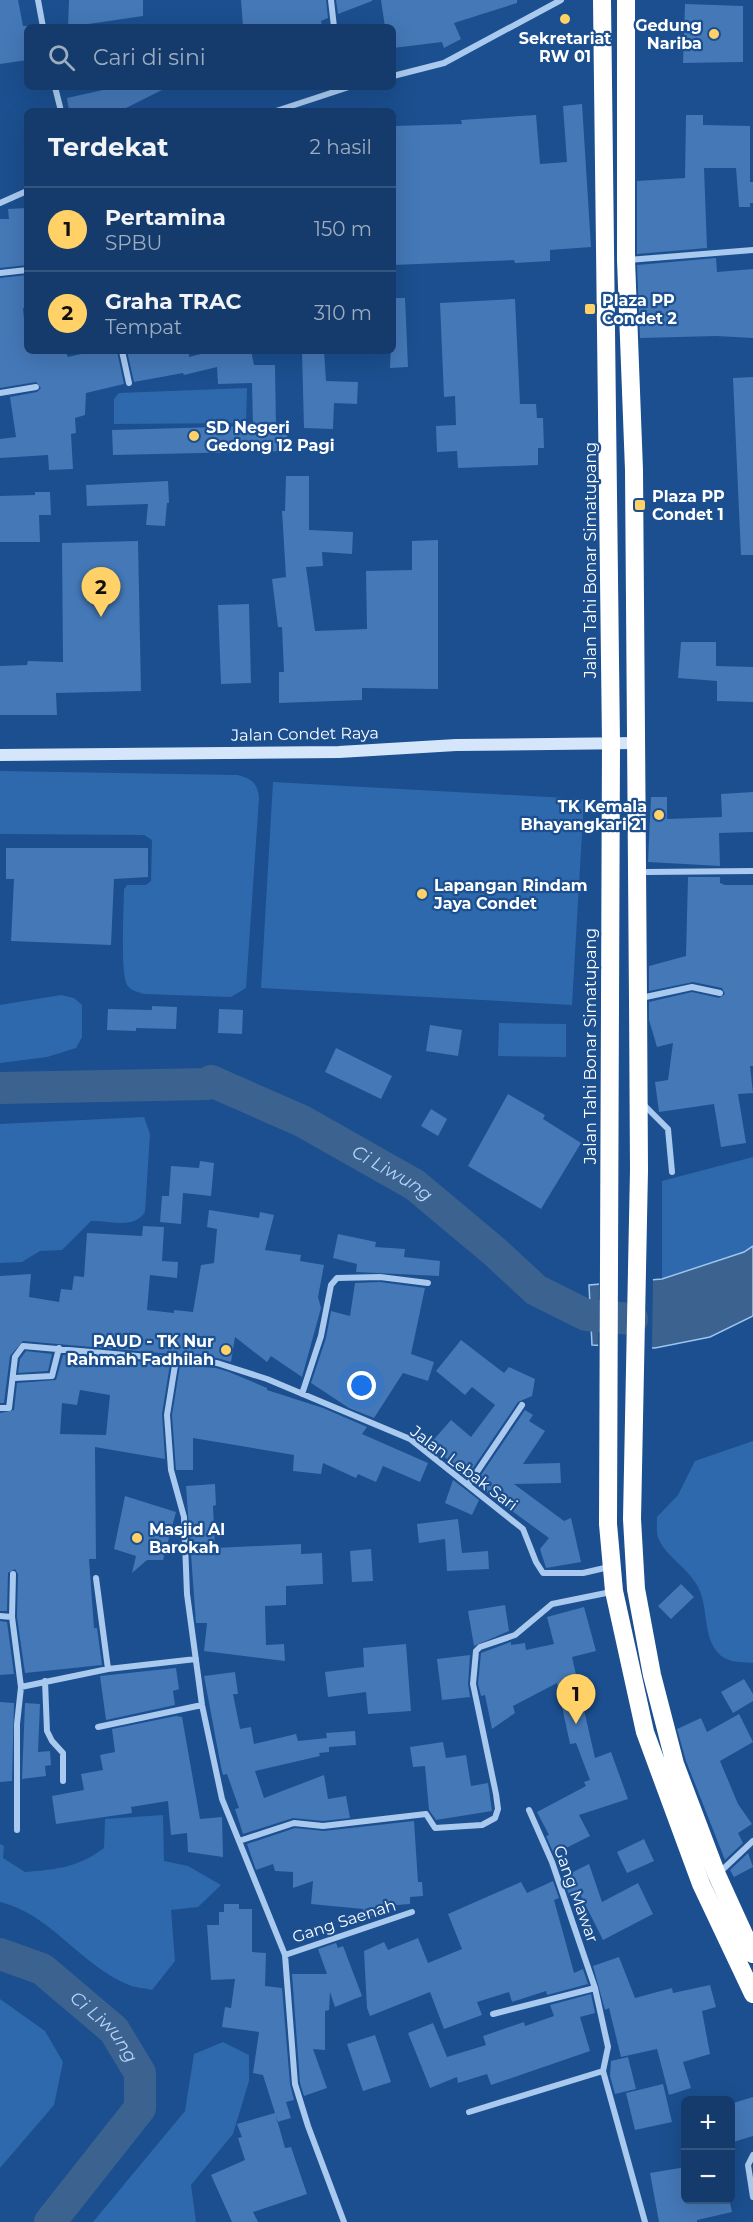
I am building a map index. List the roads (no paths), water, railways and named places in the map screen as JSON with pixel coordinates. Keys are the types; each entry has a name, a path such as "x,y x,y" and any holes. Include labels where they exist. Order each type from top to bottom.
{"highway":[{"name":"Jalan Tahi Bonar Simatupang","path":"602,0 611,743 608,1425 610,1566 645,1732 701,1884 753,1994"},
{"path":"626,0 626,260 634,470 636,743 642,872 638,999 639,1170 632,1519 636,1588 663,1723 717,1875 753,1954"},
{"path":"608,377 630,377"},
{"path":"609,470 634,470"},
{"path":"611,873 642,872"}],"street":[{"path":"38,0 42,24"},
{"path":"331,0 334,24"},
{"path":"396,75 444,63 561,0"},
{"path":"56,90 60,108"},
{"path":"284,108 335,90"},
{"path":"0,203 24,192"},
{"path":"626,260 753,250"},
{"path":"0,273 24,270"},
{"path":"123,354 129,383"},
{"path":"0,393 36,387"},
{"name":"Jalan Condet Raya","path":"0,755 339,752 456,745 636,743"},
{"path":"642,872 753,871"},
{"path":"638,999 692,987 720,993"},
{"path":"639,1100 668,1129 672,1172"},
{"path":"302,1394 321,1336 331,1285 337,1278 380,1277 428,1283"},
{"name":"Jalan Lebak Sari","path":"14,1378 15,1357 23,1346 217,1363 244,1370 410,1439 523,1529 543,1573 583,1573 610,1566"},
{"path":"0,1408 9,1408 14,1378 52,1376 59,1348"},
{"path":"176,1359 168,1426 171,1470 184,1517 187,1594 202,1705 222,1799 285,1955 295,2084 308,2126 344,2222"},
{"path":"468,1485 522,1405"},
{"path":"13,1574 12,1617 21,1687 17,1724 17,1830"},
{"path":"96,1578 108,1669"},
{"path":"239,1841 294,1823 323,1826 426,1814 435,1828 482,1825 495,1818 498,1809 496,1794 473,1684 476,1651 480,1647 515,1635 552,1604 614,1591"},
{"path":"0,1617 12,1617"},
{"path":"21,1687 108,1669 196,1659"},
{"path":"45,1681 47,1731 49,1737 63,1753 63,1781"},
{"path":"98,1727 202,1705"},
{"name":"Gang Mawar","path":"529,1810 552,1862 595,1988 608,2047 603,2071"},
{"path":"717,1875 753,1841"},
{"name":"Gang Saenah","path":"285,1955 412,1912"},
{"path":"493,2014 595,1988"},
{"path":"469,2112 603,2071 645,2222"},
{"path":"753,2155 747,2165 753,2197"}],"waterway":[{"name":"Ci Liwung","path":"0,1088 208,1084 211,1081 302,1121 415,1185 495,1252 536,1290 586,1315 632,1319"},
{"name":"Ci Liwung","path":"0,1954 42,1969 114,2030 140,2073 140,2108 50,2222"}],"place":[{"name":"Sekretariat RW 01","path":"565,19"},
{"name":"Gedung Nariba","path":"714,34"},
{"name":"Plaza PP Condet 2","path":"590,309"},
{"name":"SD Negeri Gedong 12 Pagi","path":"194,436"},
{"name":"Plaza PP Condet 1","path":"640,505"},
{"name":"Graha TRAC","path":"101,617"},
{"name":"TK Kemala Bhayangkari 21","path":"659,815"},
{"name":"Lapangan Rindam Jaya Condet","path":"422,894"},
{"name":"PAUD - TK Nur Rahmah Fadhilah","path":"226,1350"},
{"name":"Masjid Al Barokah","path":"137,1538"},
{"name":"Pertamina","path":"576,1724"}]}
